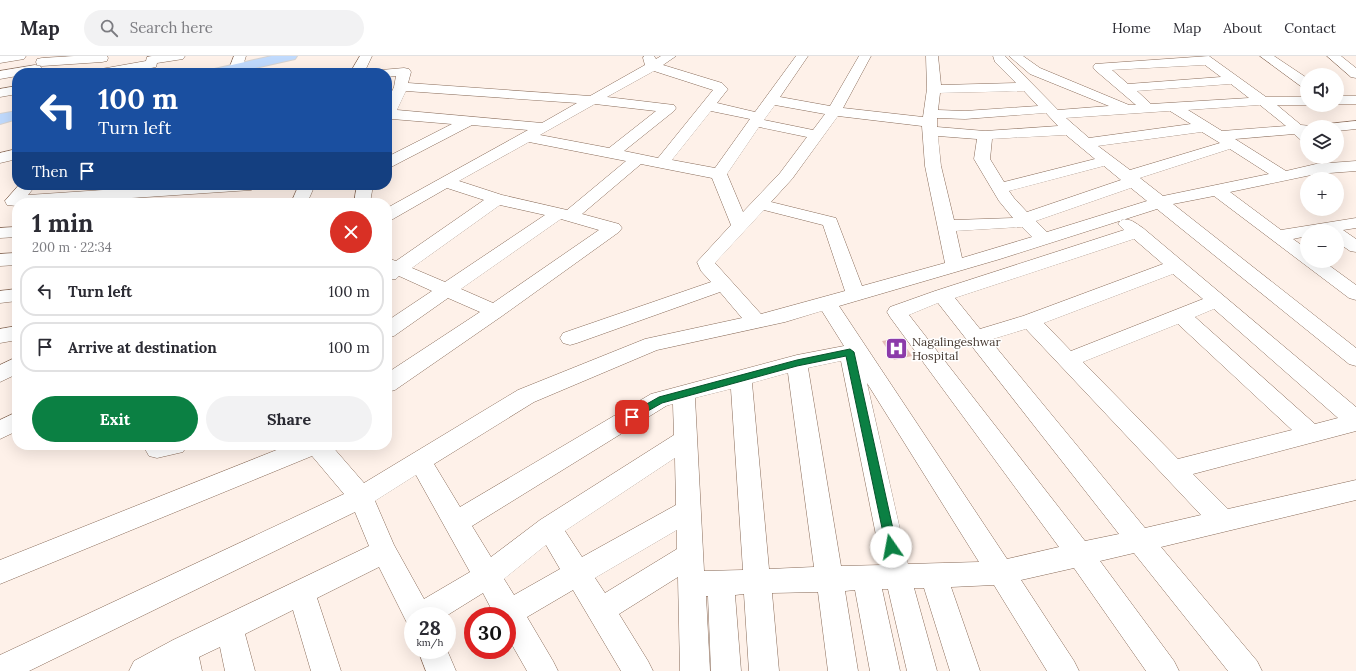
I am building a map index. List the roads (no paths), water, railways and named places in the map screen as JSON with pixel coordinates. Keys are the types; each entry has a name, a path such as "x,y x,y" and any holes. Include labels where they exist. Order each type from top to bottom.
{"main road":[{"path":"225,68 238,62 290,56"},
{"path":"0,119 12,116"}],"street":[{"path":"0,59 20,56"},
{"path":"126,68 179,56"},
{"path":"360,68 366,56"},
{"path":"392,212 594,100 650,61 670,56"},
{"path":"719,174 802,56"},
{"path":"756,321 708,267 706,262 786,176 834,111 864,57 848,56"},
{"path":"932,56 933,92 930,122 933,166 954,266"},
{"path":"1000,56 1000,59 1070,130 1356,359"},
{"path":"1015,56 1035,71 1130,110"},
{"path":"1266,56 1300,79"},
{"path":"1333,56 1354,70"},
{"path":"28,68 40,65 103,57"},
{"path":"98,68 103,57"},
{"path":"1148,108 1096,63 1204,58 1300,129"},
{"path":"611,154 721,91 719,87 650,61"},
{"path":"0,75 12,72"},
{"path":"392,73 404,72 400,87 392,104"},
{"path":"1124,88 1234,80"},
{"path":"400,87 461,105 472,120"},
{"path":"933,92 1027,87"},
{"path":"0,93 12,91"},
{"path":"933,92 958,115 985,135"},
{"path":"392,114 461,105 507,108 594,100 690,110 756,120 816,135"},
{"path":"770,100 834,111 930,122 985,135 1070,130"},
{"path":"1344,100 1356,100"},
{"path":"930,122 958,115 1052,111 1130,110 1263,101 1300,101"},
{"path":"1172,107 1283,176"},
{"path":"392,160 472,120 507,108 543,127"},
{"path":"662,164 690,110"},
{"path":"1344,126 1356,125"},
{"path":"1086,143 1205,127"},
{"path":"1218,136 1300,132"},
{"path":"985,135 982,159 1008,201 1044,239"},
{"path":"526,137 719,174"},
{"path":"946,226 1026,220 1131,179 1232,144"},
{"path":"392,328 445,291 565,215 637,159"},
{"path":"1000,188 1108,160"},
{"path":"8,668 361,497 526,396 652,344 785,315 1044,239 1160,202 1316,170 1338,164"},
{"path":"719,174 740,225"},
{"path":"392,381 495,311 612,228 565,215 496,199 446,182"},
{"path":"6,201 21,190"},
{"path":"60,198 185,190"},
{"path":"1216,190 1300,253"},
{"path":"727,195 830,222 856,294"},
{"path":"392,269 496,199"},
{"path":"1117,215 1356,421"},
{"path":"1344,227 1356,223"},
{"path":"0,233 12,232"},
{"path":"1137,232 942,295 897,312 1079,554 1164,671"},
{"path":"1278,236 1300,234"},
{"path":"1344,239 1356,247"},
{"path":"0,260 12,259"},
{"path":"976,337 1030,321 1176,266"},
{"path":"1321,268 1356,294"},
{"path":"392,270 495,311"},
{"path":"570,338 724,284"},
{"path":"942,295 1139,540 1247,671"},
{"path":"0,297 12,296"},
{"path":"1068,360 1217,301"},
{"path":"827,303 854,351 1064,671"},
{"path":"1181,315 1311,434"},
{"path":"1030,321 1223,521"},
{"path":"0,336 12,334"},
{"path":"456,523 659,400 797,363 854,351"},
{"path":"854,351 898,577 922,671"},
{"path":"797,363 843,671"},
{"path":"0,374 12,368"},
{"path":"741,378 764,671"},
{"path":"684,394 695,671"},
{"path":"1173,470 1356,421"},
{"path":"0,430 12,424"},
{"path":"435,607 487,576 549,528 686,439"},
{"path":"0,572 302,450"},
{"path":"321,450 361,497 384,551 415,607"},
{"path":"420,461 505,607"},
{"path":"692,584 866,579 1000,572 1356,490"},
{"path":"516,608 688,511"},
{"path":"549,528 638,671"},
{"path":"144,671 185,661 229,628 384,551"},
{"path":"601,610 690,555"},
{"path":"934,576 965,671"},
{"path":"866,579 885,671"},
{"path":"721,584 726,671"},
{"path":"301,592 326,671"},
{"path":"516,626 543,671"},
{"path":"229,628 240,671"},
{"path":"436,659 441,671"}],"place":[{"name":"Nagalingeshwar Hospital","path":"897,348"}]}
